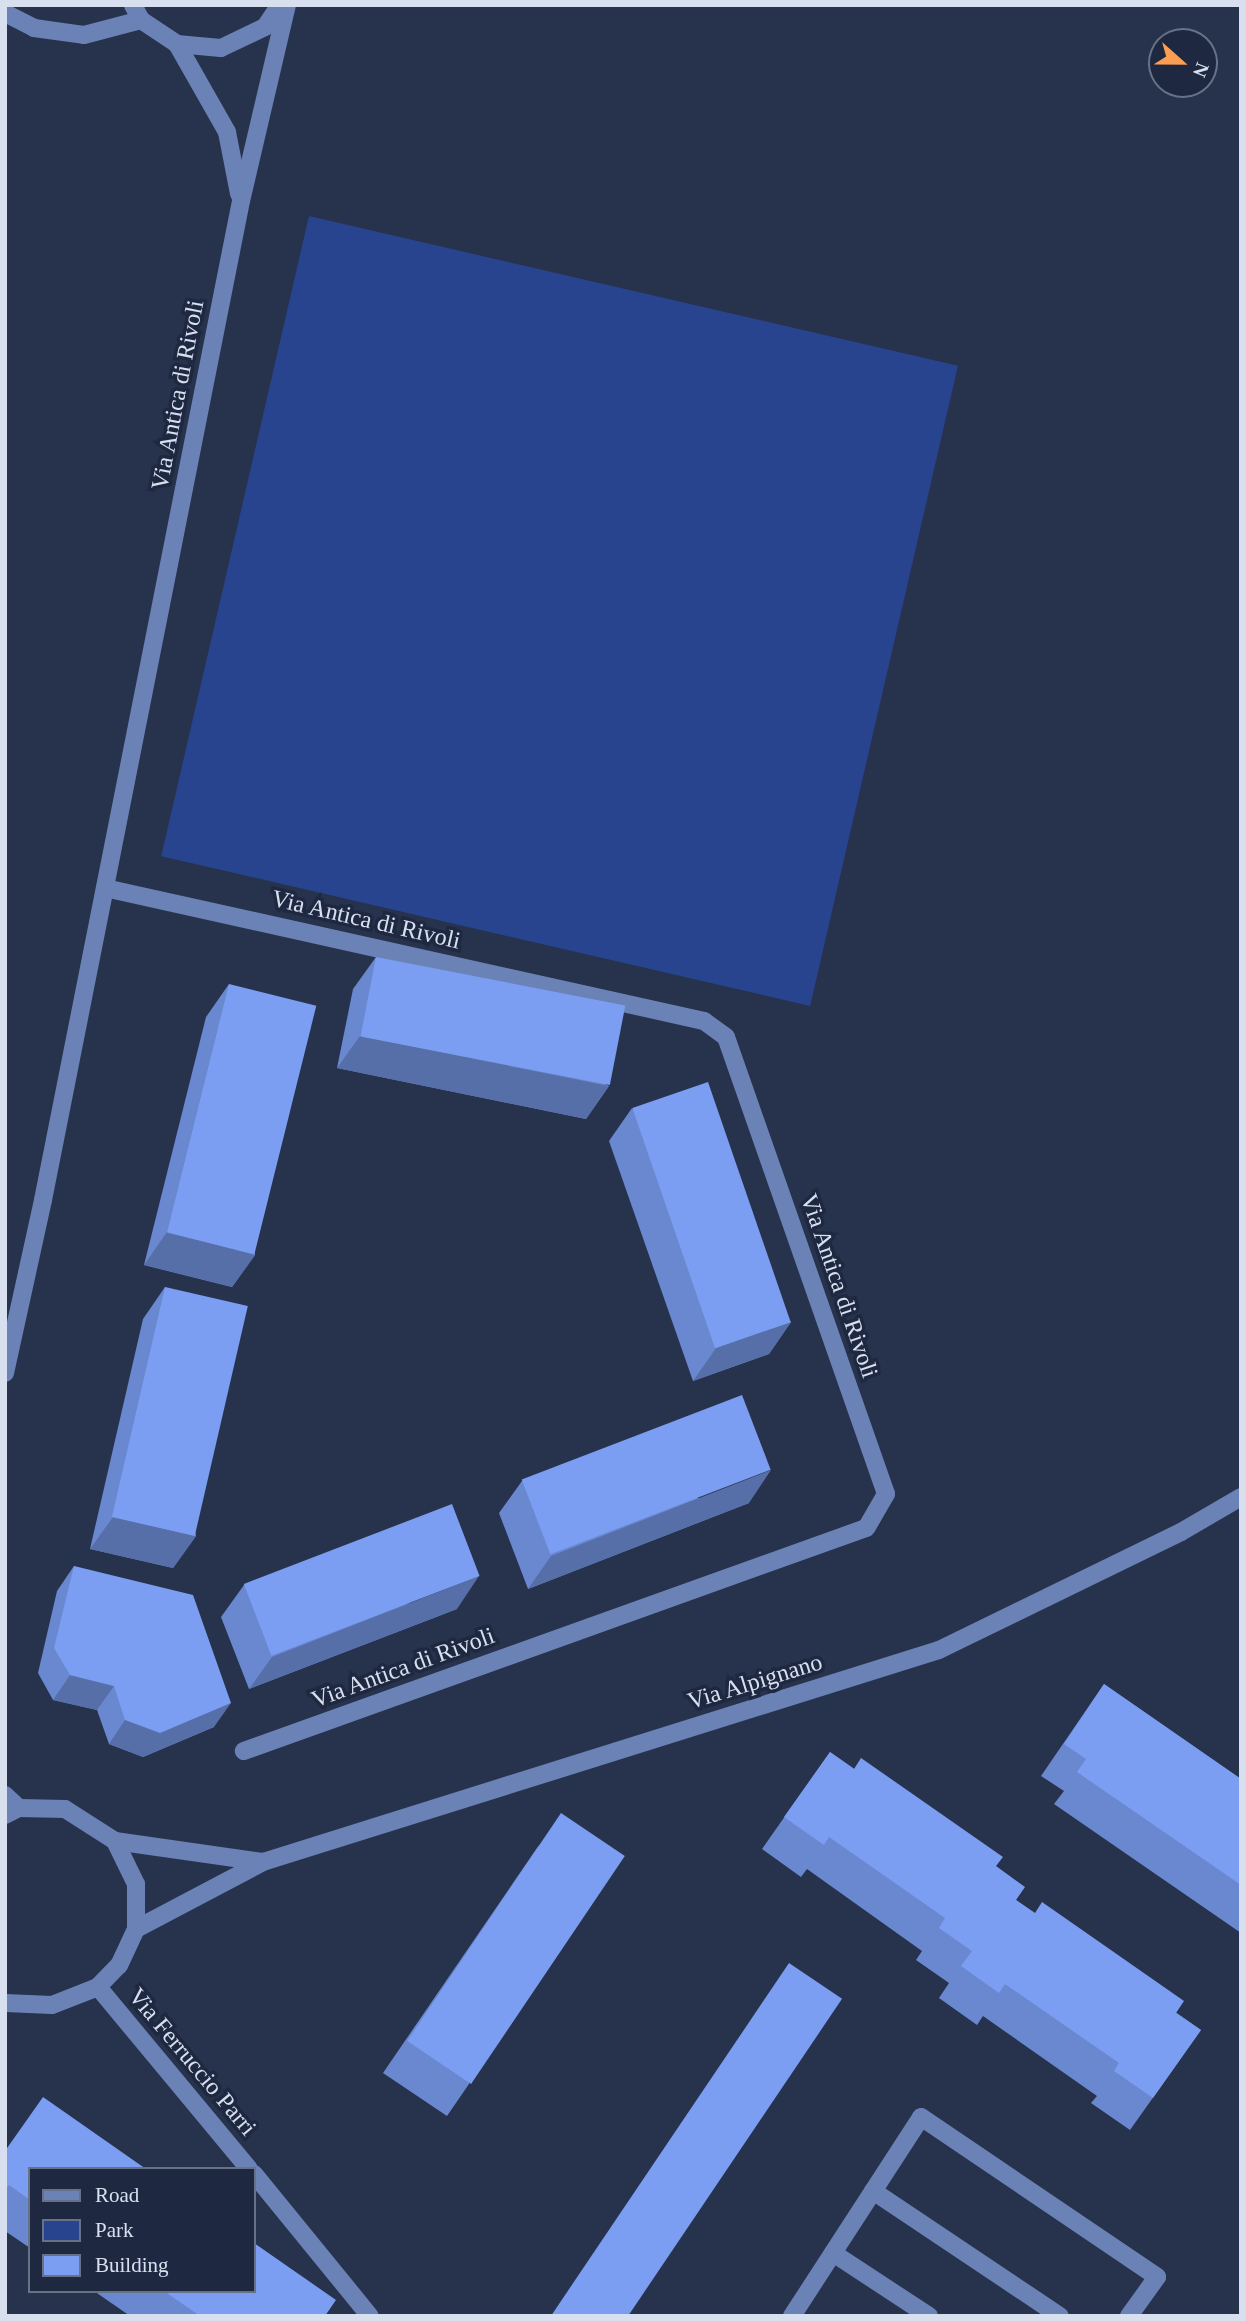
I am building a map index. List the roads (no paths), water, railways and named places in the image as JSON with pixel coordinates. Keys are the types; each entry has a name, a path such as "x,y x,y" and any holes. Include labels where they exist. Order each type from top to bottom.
{"street":[{"name":"Via Antica di Rivoli","path":"177,44 221,48 265,27 280,5"},
{"name":"Via Antica di Rivoli","path":"5,1373 105,888 241,201 286,5"},
{"path":"5,13 34,28 84,35 137,13"},
{"name":"Via Antica di Rivoli","path":"137,13 177,44 227,132 241,201"},
{"name":"Via Antica di Rivoli","path":"105,888 704,1021 726,1037 886,1494 866,1528 244,1751"},
{"name":"Via Alpignano","path":"136,1929 263,1862 939,1650 1181,1532 1241,1497"},
{"path":"10,1806 65,1809 116,1841 263,1862"},
{"path":"7,2001 52,2005 98,1987 120,1965 136,1929 136,1884 116,1841"},
{"name":"Via Ferruccio Parri","path":"98,1987 247,2167"},
{"path":"792,2316 921,2117 1157,2277 1129,2316"},
{"name":"Via Ferruccio Parri","path":"256,2178 363,2313"},
{"path":"873,2191 1060,2316"},
{"path":"833,2253 929,2316"}]}
